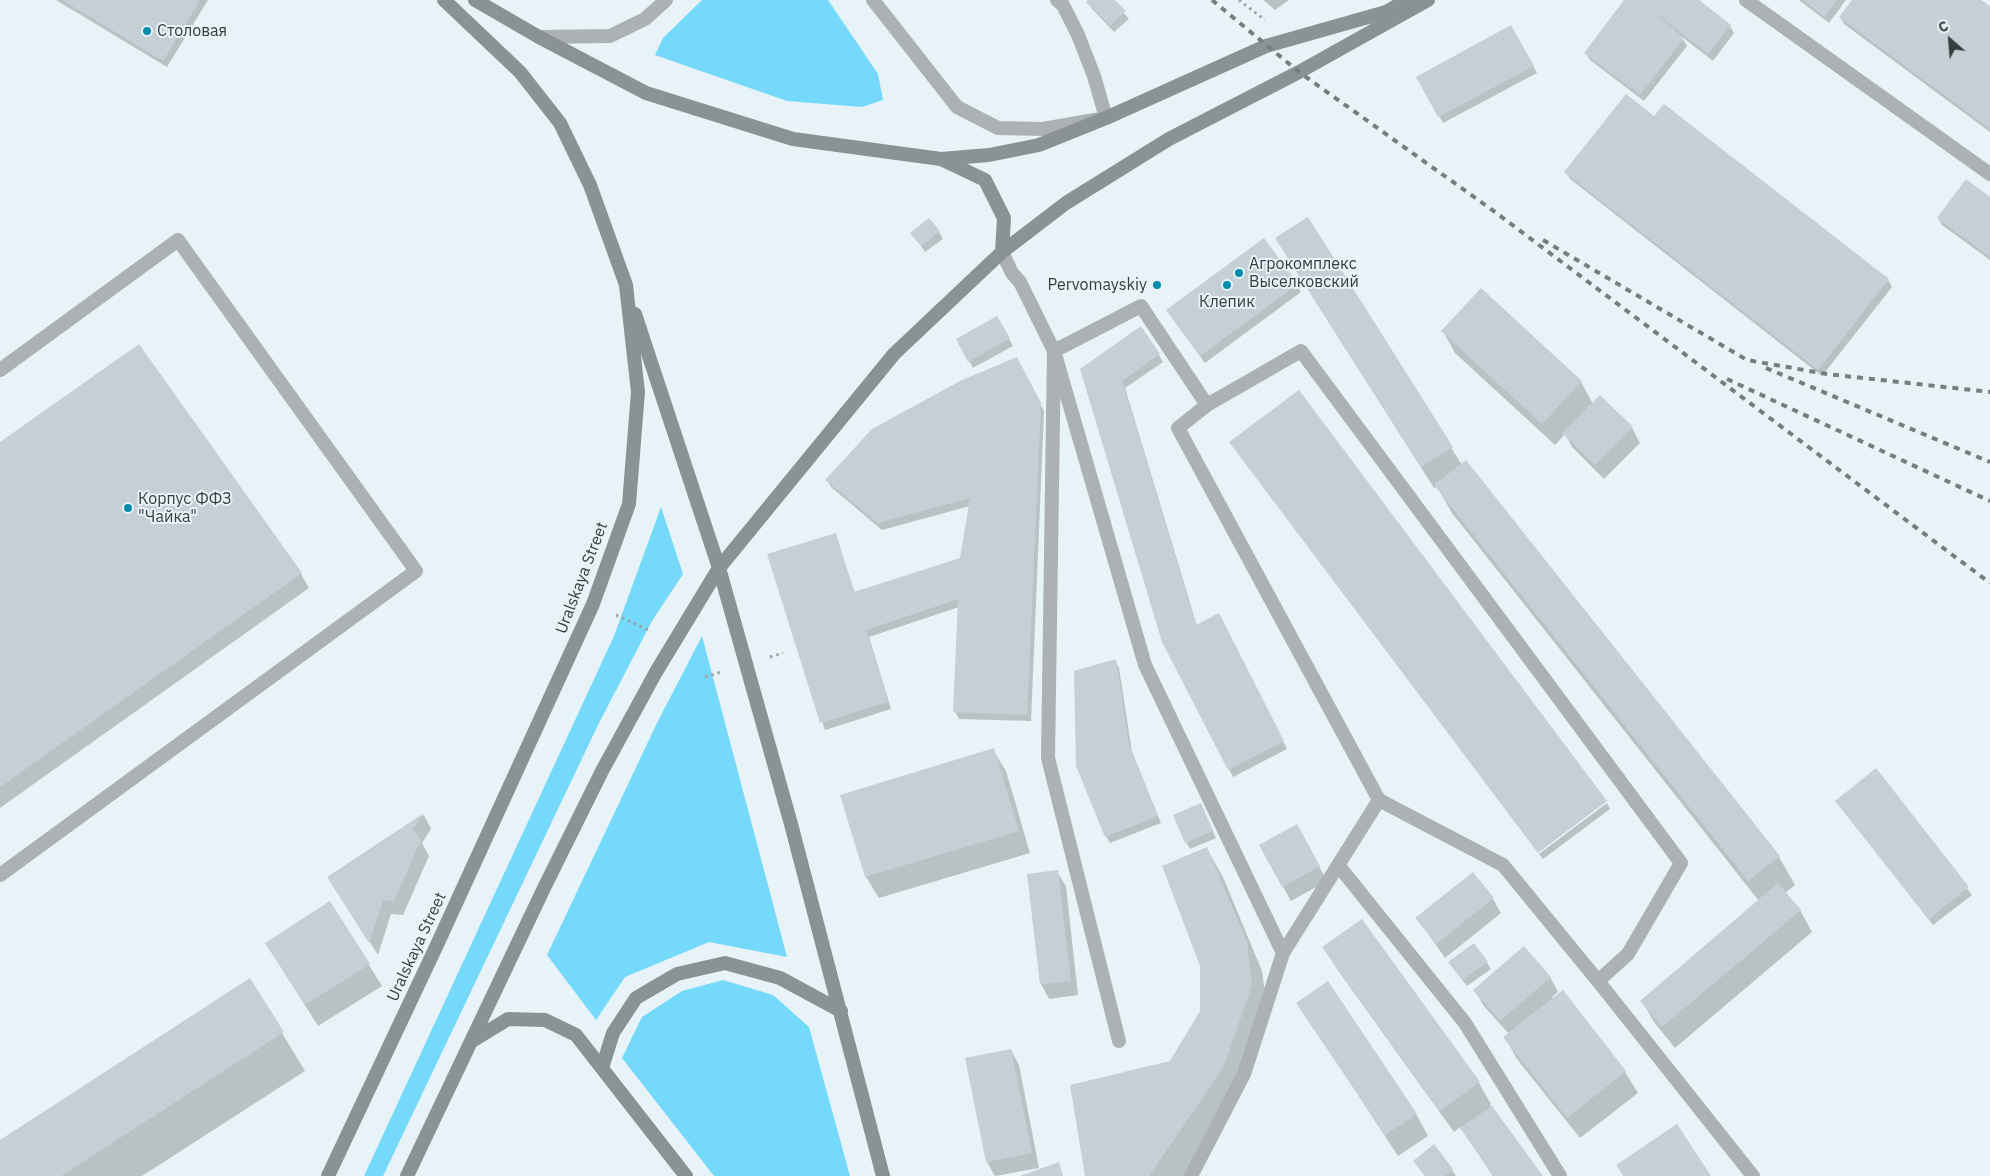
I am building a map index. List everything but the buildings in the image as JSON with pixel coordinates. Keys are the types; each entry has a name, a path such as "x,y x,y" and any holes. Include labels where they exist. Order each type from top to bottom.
{"main road":[{"name":"Uralskaya Street","path":"328,1176 594,604 629,504 638,392 626,285 590,185 560,123 520,72 444,0"},
{"path":"475,0 539,37 646,93 793,139 940,159 989,155 1039,145 1106,118 1266,46 1386,12 1407,0"},
{"path":"407,1176 602,771 672,645 719,568 894,354 1002,252 1066,202 1169,139 1299,72 1428,0"},
{"path":"940,159 985,180 1004,218 1002,252"},
{"path":"626,285 719,568 841,1011 883,1176"},
{"path":"602,1068 613,1032 636,998 677,974 725,963 780,978 841,1011"},
{"path":"472,1040 508,1019 545,1020 576,1035 686,1176"}],"lane":[{"path":"539,37 610,36 645,19 666,0"},
{"path":"873,0 957,106 998,128 1043,130 1106,118 1094,76 1078,34 1063,5 1057,0"},
{"path":"1746,0 1990,174"},
{"path":"0,370 178,240 416,571 0,875"},
{"path":"1002,252 1012,273 1020,282 1054,351 1145,665 1282,953"},
{"path":"1054,351 1141,306 1207,405"},
{"path":"1054,351 1048,758 1119,1041"},
{"path":"1598,981 1628,954 1681,862 1301,351 1207,405 1178,428 1379,800 1503,865 1753,1176"},
{"path":"1191,1176 1244,1074 1282,953 1379,800"},
{"path":"1338,865 1465,1023 1560,1176"}],"path":[{"path":"594,604 656,634 672,645"}],"shaded area":[{"path":"702,0 828,0 878,74 883,100 862,107 787,101 655,55 663,38"},
{"path":"661,507 683,574 652,621 598,725 383,1176 364,1176 614,636"},
{"path":"702,636 787,957 709,942 625,977 596,1020 547,955 657,723"},
{"path":"723,980 773,995 809,1027 850,1176 714,1176 622,1058 642,1017 682,991"}],"railway":[{"path":"1212,0 1299,72 1495,212 1990,583"},
{"path":"1543,240 1747,360 1827,374 1990,392"},
{"path":"1766,368 1990,462"},
{"path":"1727,379 1990,501"}],"place":[{"name":"Столовая","path":"147,31"},
{"name":"Агрокомплекс Выселковский","path":"1239,273"},
{"name":"Pervomayskiy","path":"1157,285"},
{"name":"Клепик","path":"1227,285"},
{"name":"Корпус ФФЗ \"Чайка\"","path":"128,508"}]}
